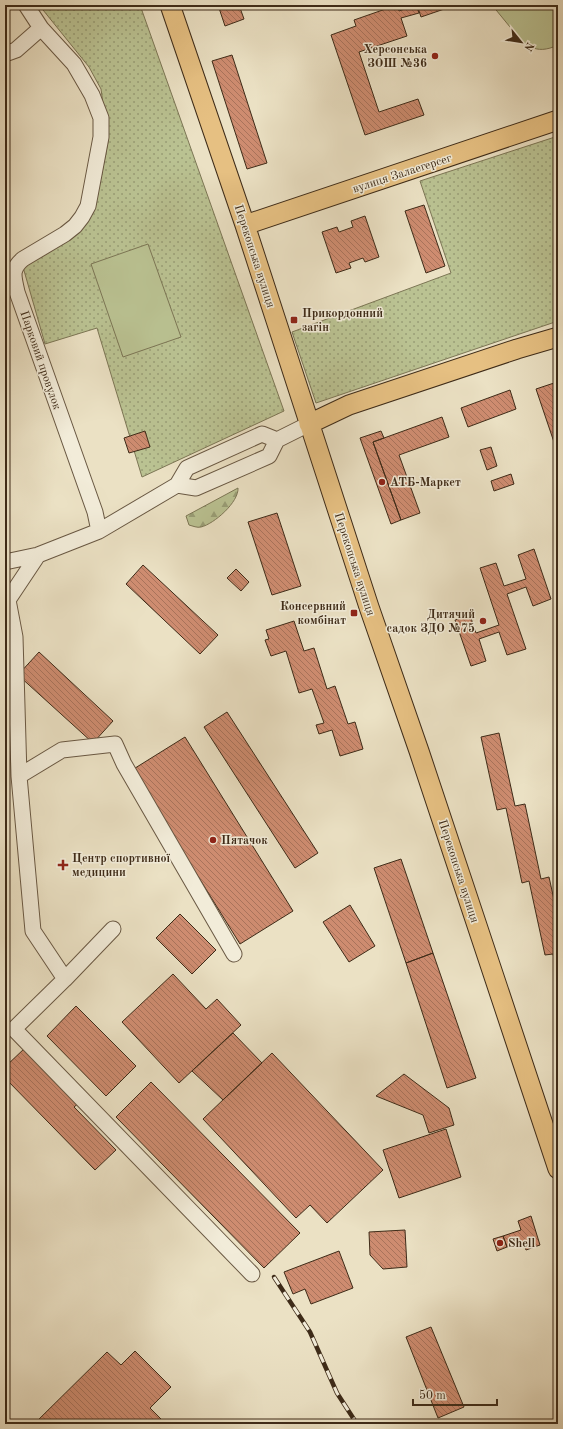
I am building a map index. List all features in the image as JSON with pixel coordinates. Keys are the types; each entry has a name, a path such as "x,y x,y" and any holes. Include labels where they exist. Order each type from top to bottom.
{"main road":[{"name":"Перекопська вулиця","path":"170,5 245,225 369,607 558,1168"},
{"name":"вулиця Залаегерсег","path":"245,225 558,120"},
{"path":"309,424 349,405 517,349 558,337"}],"street":[{"name":"Парковий провулок","path":"26,5 41,28 74,64 92,95 101,118 100,137 92,190 88,206 82,217 75,226 65,234 17,264 14,269 17,292 94,512 99,531"},
{"path":"5,54 16,50 41,28"},
{"path":"176,485 196,488 269,456 277,440 309,424"},
{"path":"5,562 38,556 99,531 176,485 187,468 262,434 277,440"},
{"path":"38,556 6,600 15,637 20,776 33,931 65,979"},
{"path":"20,776 62,750 115,744 124,764 234,954"},
{"path":"114,929 65,979 10,1025 252,1274"}],"green space":[{"path":"39,5 140,5 284,411 142,477 97,328 45,344 23,267 88,222 101,178 108,142 101,89 89,67"},
{"path":"492,5 558,5 558,45 550,48 536,49 525,44"},
{"path":"558,136 558,321 316,403 292,332 451,273 420,181"},
{"path":"148,244 181,337 123,357 91,264"},
{"path":"238,488 234,500 219,517 201,527 189,525 186,516"}],"building":[{"path":"218,5 239,5 244,19 225,26"},
{"path":"397,5 399,11 416,5 419,13 401,18 407,36 359,52 379,112 418,99 424,115 365,135 331,35 356,26 354,20"},
{"path":"417,5 453,5 453,6 421,17"},
{"path":"232,55 267,163 247,169 212,61"},
{"path":"424,205 445,266 426,273 405,211"},
{"path":"365,216 379,257 365,262 363,258 349,263 351,268 336,273 322,232 337,227 339,232 353,227 351,221"},
{"path":"554,383 558,393 558,454 536,389"},
{"path":"510,390 516,409 468,427 461,408"},
{"path":"442,417 449,437 399,455 420,513 401,520 373,442"},
{"path":"145,431 150,447 129,453 124,438"},
{"name":"АТБ-Маркет","path":"381,431 384,438 373,442 401,520 391,524 360,438"},
{"path":"491,447 497,466 487,470 480,450"},
{"path":"511,474 514,484 494,491 491,481"},
{"path":"277,513 301,586 272,595 248,522"},
{"path":"534,549 551,599 533,606 526,587 507,594 526,649 507,655 499,632 479,639 486,661 471,666 455,620 470,615 476,633 499,625 480,568 496,563 504,586 526,579 518,555"},
{"path":"143,565 218,635 200,654 126,584"},
{"path":"236,569 249,582 241,591 227,578"},
{"path":"294,621 304,651 314,648 327,689 335,686 348,724 355,722 363,749 340,756 332,730 319,734 316,725 324,723 312,689 299,693 286,651 271,656 265,640 269,639 266,630"},
{"path":"39,652 113,721 93,743 18,675"},
{"path":"227,712 318,853 295,868 204,727"},
{"path":"499,733 515,806 525,804 541,879 549,877 558,918 558,978 553,954 545,955 529,881 522,883 506,808 497,810 481,737"},
{"name":"Пятачок","path":"185,737 293,911 240,944 132,770"},
{"path":"401,859 433,953 406,963 374,868"},
{"path":"350,905 375,946 349,962 323,922"},
{"path":"180,914 216,950 192,974 156,938"},
{"path":"433,953 476,1078 447,1088 406,963"},
{"path":"173,974 206,1009 217,999 241,1025 179,1083 122,1022"},
{"path":"76,1006 136,1066 106,1096 47,1036"},
{"path":"233,1033 262,1063 223,1100 192,1071"},
{"path":"26,1047 80,1102 74,1107 116,1150 95,1170 5,1078 5,1067"},
{"path":"272,1053 383,1170 327,1223 310,1205 296,1218 203,1119"},
{"path":"404,1074 449,1108 454,1125 429,1133 423,1115 376,1096"},
{"path":"151,1082 300,1233 264,1268 116,1117"},
{"path":"446,1129 461,1177 399,1198 383,1150"},
{"path":"531,1216 540,1245 526,1250 523,1242 507,1247 503,1236 521,1230 518,1221"},
{"path":"405,1230 407,1267 383,1269 370,1255 369,1232"},
{"name":"Shell","path":"503,1236 507,1247 497,1251 493,1239"},
{"path":"339,1251 353,1288 311,1304 305,1289 293,1294 284,1272"},
{"path":"431,1327 464,1407 438,1418 406,1337"},
{"path":"135,1351 171,1387 150,1408 165,1423 34,1424 107,1352 121,1365"}],"railway":[{"path":"274,1277 310,1332 337,1393 357,1424"}],"place":[{"name":"Херсонська ЗОШ №36","path":"435,56"},
{"name":"Прикордонний загін","path":"294,320"},
{"name":"АТБ-Маркет","path":"382,482"},
{"name":"Консервний комбінат","path":"354,613"},
{"name":"Дитячий садок ЗДО №75","path":"483,621"},
{"name":"Пятачок","path":"213,840"},
{"name":"Центр спортивної медицини","path":"63,865"},
{"name":"Shell","path":"500,1243"}]}
